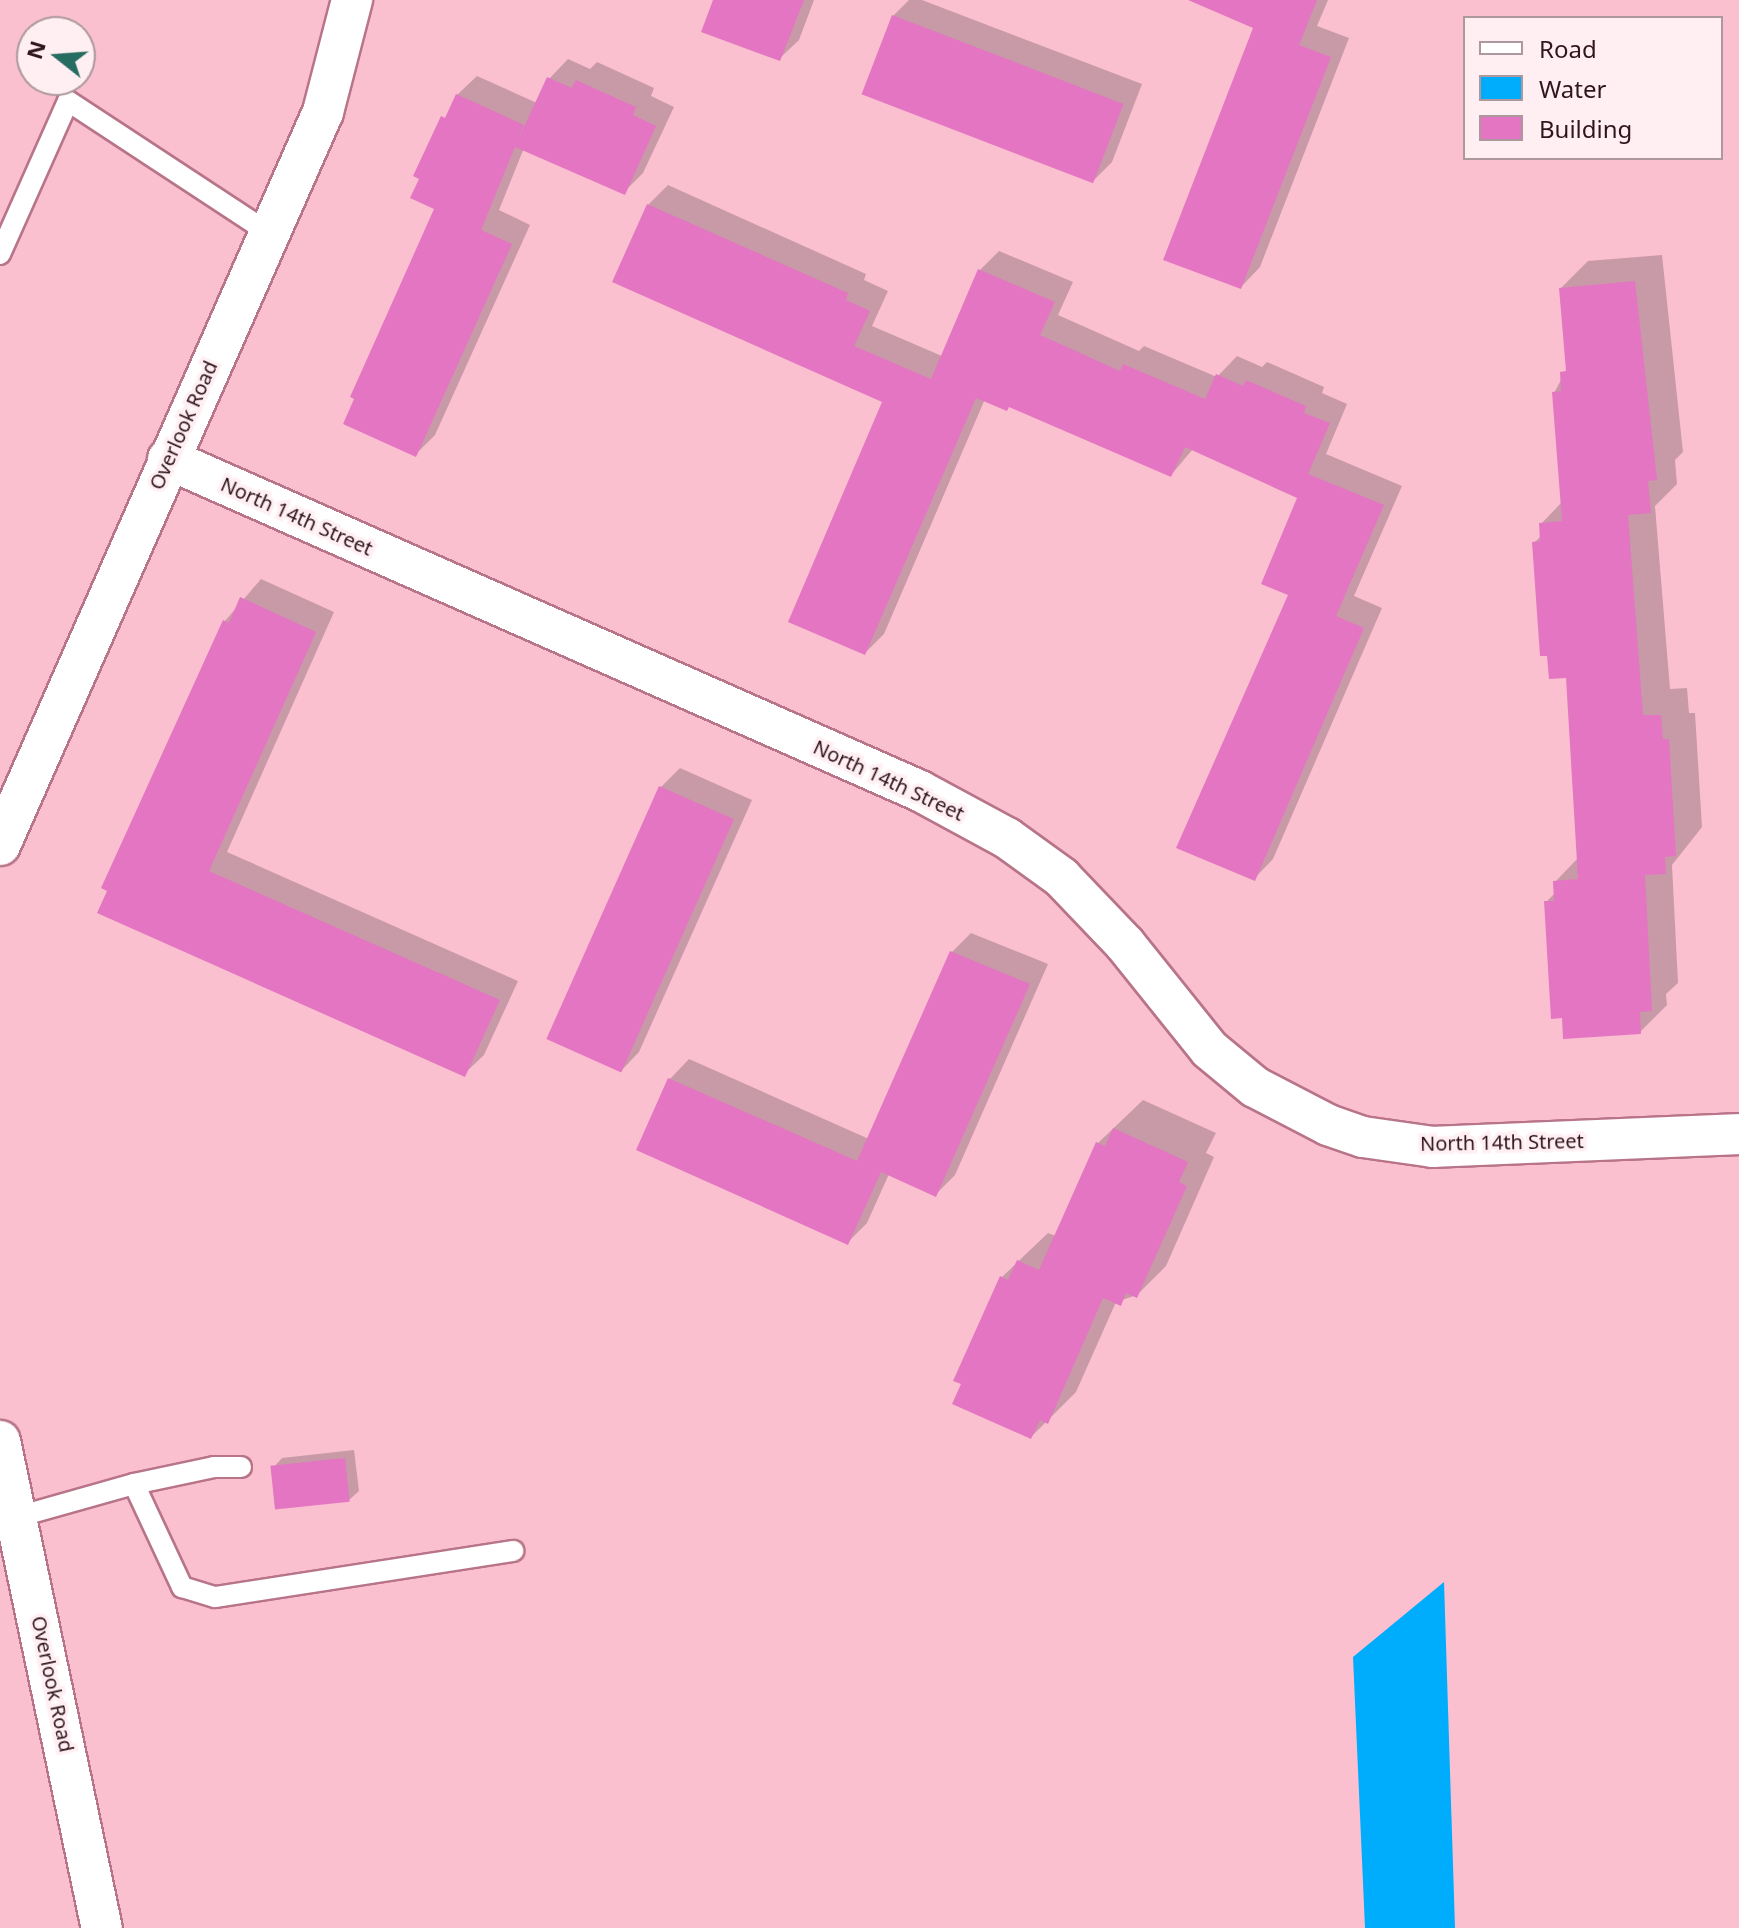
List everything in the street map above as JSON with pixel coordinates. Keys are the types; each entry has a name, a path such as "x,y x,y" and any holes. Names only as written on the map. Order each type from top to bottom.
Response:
{"street":[{"name":"Overlook Road","path":"0,845 323,112 352,0"},
{"name":"North 14th Street","path":"168,459 920,791 1007,838 1061,877 1125,944 1209,1049 1255,1087 1328,1125 1363,1137 1433,1147 1739,1134"},
{"name":"Overlook Road","path":"0,1441 102,1928"}],"lane":[{"path":"0,254 68,101 269,233"},
{"path":"17,1517 134,1484 214,1467 241,1467"},
{"path":"134,1484 182,1587 215,1597 513,1551"}],"water":[{"path":"1444,1582 1455,1928 1365,1928 1353,1657"}],"building":[{"path":"713,0 804,0 780,61 701,32"},
{"path":"1188,0 1317,0 1299,45 1331,57 1241,289 1163,260 1253,28"},
{"path":"892,15 1124,104 1093,183 862,94"},
{"path":"547,77 572,88 576,80 636,107 633,115 656,126 625,195 515,147 481,230 512,244 416,457 343,424 354,399 350,397 434,209 410,198 419,179 413,176 441,116 445,118 456,94 524,125 518,140"},
{"path":"647,204 848,293 846,300 870,311 854,346 931,379 978,269 1055,302 1040,335 1120,371 1123,364 1205,399 1216,374 1243,386 1246,380 1306,406 1304,413 1330,423 1308,474 1384,505 1336,616 1364,628 1255,881 1176,848 1288,595 1261,584 1297,498 1185,447 1171,477 1009,407 1007,411 976,398 865,655 788,622 882,402 612,282"},
{"path":"1635,281 1657,480 1648,481 1651,513 1628,515 1643,715 1661,715 1663,739 1669,739 1676,856 1665,857 1666,874 1645,875 1652,1011 1640,1012 1641,1034 1563,1039 1562,1018 1551,1019 1544,901 1554,901 1553,881 1578,879 1566,678 1549,679 1547,656 1540,656 1532,542 1540,541 1539,523 1562,521 1552,392 1561,391 1560,372 1566,371 1559,288"},
{"path":"240,597 316,632 209,871 500,1000 465,1077 97,913 107,891 101,888 223,620 229,623"},
{"path":"659,786 734,819 621,1072 546,1039"},
{"path":"950,951 1030,984 936,1197 881,1172 848,1245 636,1150 668,1078 857,1161"},
{"path":"1113,1128 1188,1162 1179,1182 1187,1186 1137,1298 1126,1293 1121,1306 1103,1298 1048,1424 1040,1420 1031,1439 952,1404 961,1384 953,1381 1000,1276 1008,1280 1017,1260 1039,1270 1096,1142 1105,1146"},
{"path":"345,1458 350,1502 275,1510 270,1466"}]}
